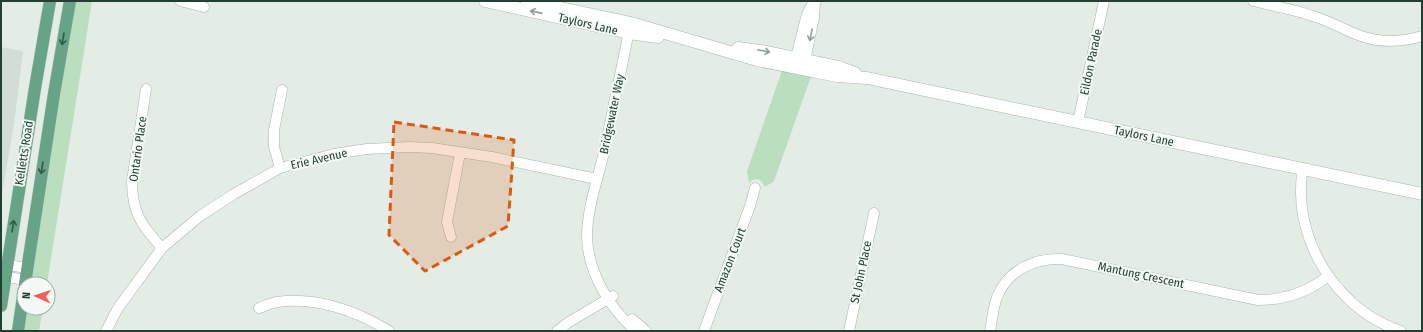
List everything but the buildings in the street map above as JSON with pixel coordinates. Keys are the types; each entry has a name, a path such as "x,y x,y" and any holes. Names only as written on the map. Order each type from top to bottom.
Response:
{"main road":[{"name":"Kelletts Road","path":"1,306 4,264 50,1"},
{"name":"Kelletts Road","path":"26,276 70,1"},
{"name":"Taylors Lane","path":"486,1 630,28"},
{"name":"Taylors Lane","path":"527,1 630,28 692,42 711,46 758,50 800,64 839,67 867,78 1422,194"},
{"name":"Kelletts Road","path":"18,331 20,316"}],"street":[{"path":"180,1 204,6"},
{"path":"800,64 807,14 814,1"},
{"name":"Eildon Parade","path":"1078,122 1104,1"},
{"path":"1253,1 1316,16 1361,36 1373,39 1400,40 1413,39 1422,36"},
{"name":"Bridgewater Way","path":"630,28 588,221 587,237 597,279 611,298 646,331"},
{"name":"Ontario Place","path":"146,89 132,181 132,193 138,217 144,228 162,248"},
{"path":"280,168 274,146 274,130 282,90"},
{"name":"Erie Avenue","path":"106,331 118,308 162,248 200,216 234,194 280,168 334,154 367,149 410,147 432,148 492,157 597,179"},
{"path":"451,237 447,222 460,153"},
{"path":"1302,169 1301,201 1306,230 1319,262 1338,288 1361,310 1401,331"},
{"name":"Amazon Court","path":"704,331 750,206 755,188"},
{"name":"St John Place","path":"849,331 874,213"},
{"name":"Mantung Crescent","path":"990,331 997,298 1004,285 1024,266 1036,261 1062,259 1258,300 1289,297 1301,293 1316,286 1328,276"},
{"path":"4,264 27,268"},
{"path":"3,277 16,282"},
{"path":"557,331 569,322 611,298"},
{"name":"Bridgewater Way","path":"611,298 619,315 636,331"},
{"path":"259,308 276,302 297,300 317,303 351,312 378,324 389,331"}],"highlighted area":[{"path":"394,122 514,140 508,226 425,271 389,235"}],"shaded area":[{"path":"1,47 23,51 15,117 1,201"}],"green space":[{"path":"70,1 92,1 48,276 26,276"},
{"path":"784,65 813,71 774,181 765,187 759,179 752,180 749,183 747,171"},
{"path":"22,316 42,316 39,331 18,331"}]}
